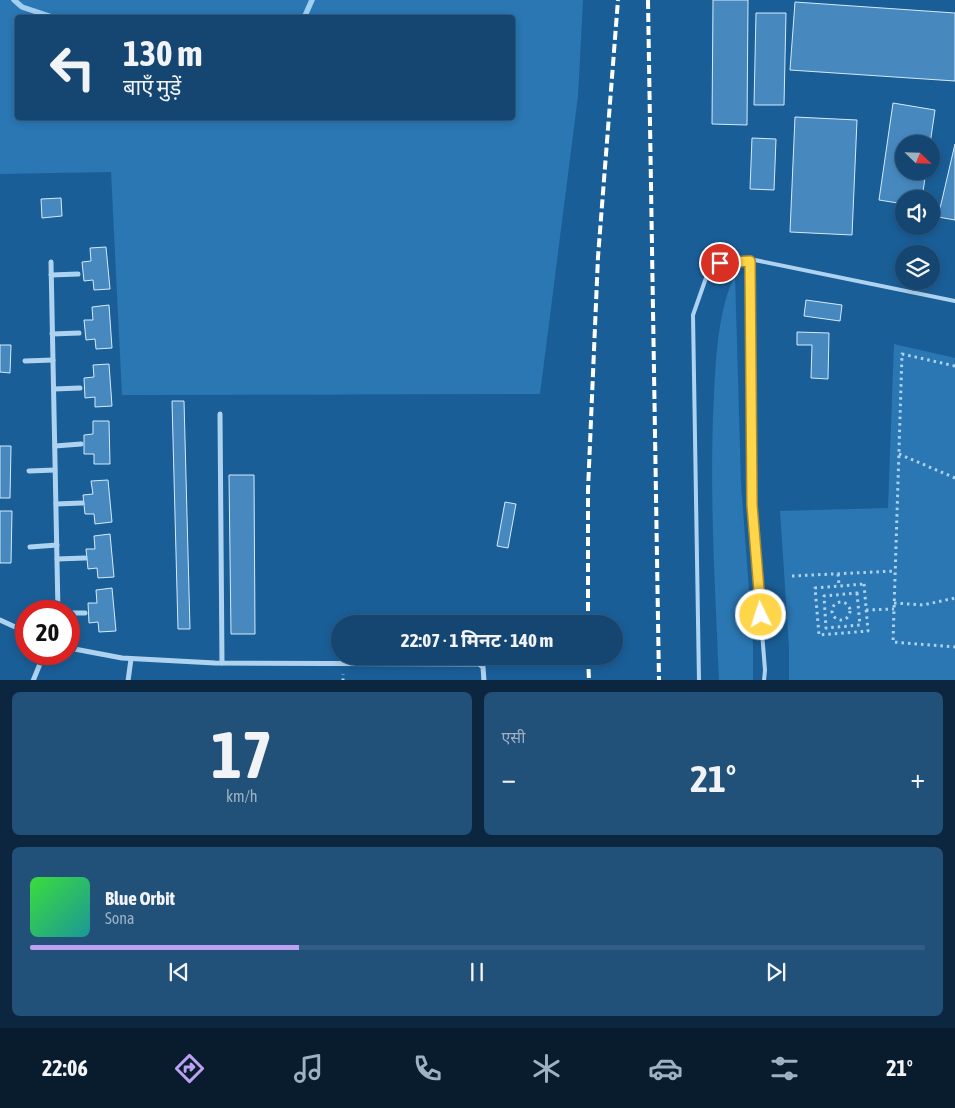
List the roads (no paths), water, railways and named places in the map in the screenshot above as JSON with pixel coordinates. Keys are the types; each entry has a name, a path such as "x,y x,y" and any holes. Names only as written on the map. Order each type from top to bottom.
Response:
{"street":[{"path":"51,262 58,600"},
{"path":"51,275 78,274"},
{"path":"52,334 79,333"},
{"path":"26,361 53,360"},
{"path":"54,389 80,388"},
{"path":"220,414 222,663"},
{"path":"55,446 81,444"},
{"path":"29,471 56,470"},
{"path":"56,504 82,503"},
{"path":"30,547 57,546"},
{"path":"57,559 84,558"},
{"path":"80,613 85,613"},
{"path":"0,620 15,627"},
{"path":"80,650 131,659 222,663 479,664 483,667 484,680"},
{"path":"128,680 131,659"},
{"path":"32,680 39,665"}],"lane":[{"path":"700,680 693,314 707,275 720,263 754,260 955,301"},
{"path":"750,261 752,505 764,680"}],"waterway":[{"path":"14,0 22,7 46,15"},
{"path":"305,15 312,0"}],"railway":[{"path":"588,615 588,490 598,257 618,0"},
{"path":"648,0 659,680"},
{"path":"588,665 589,680"}]}
